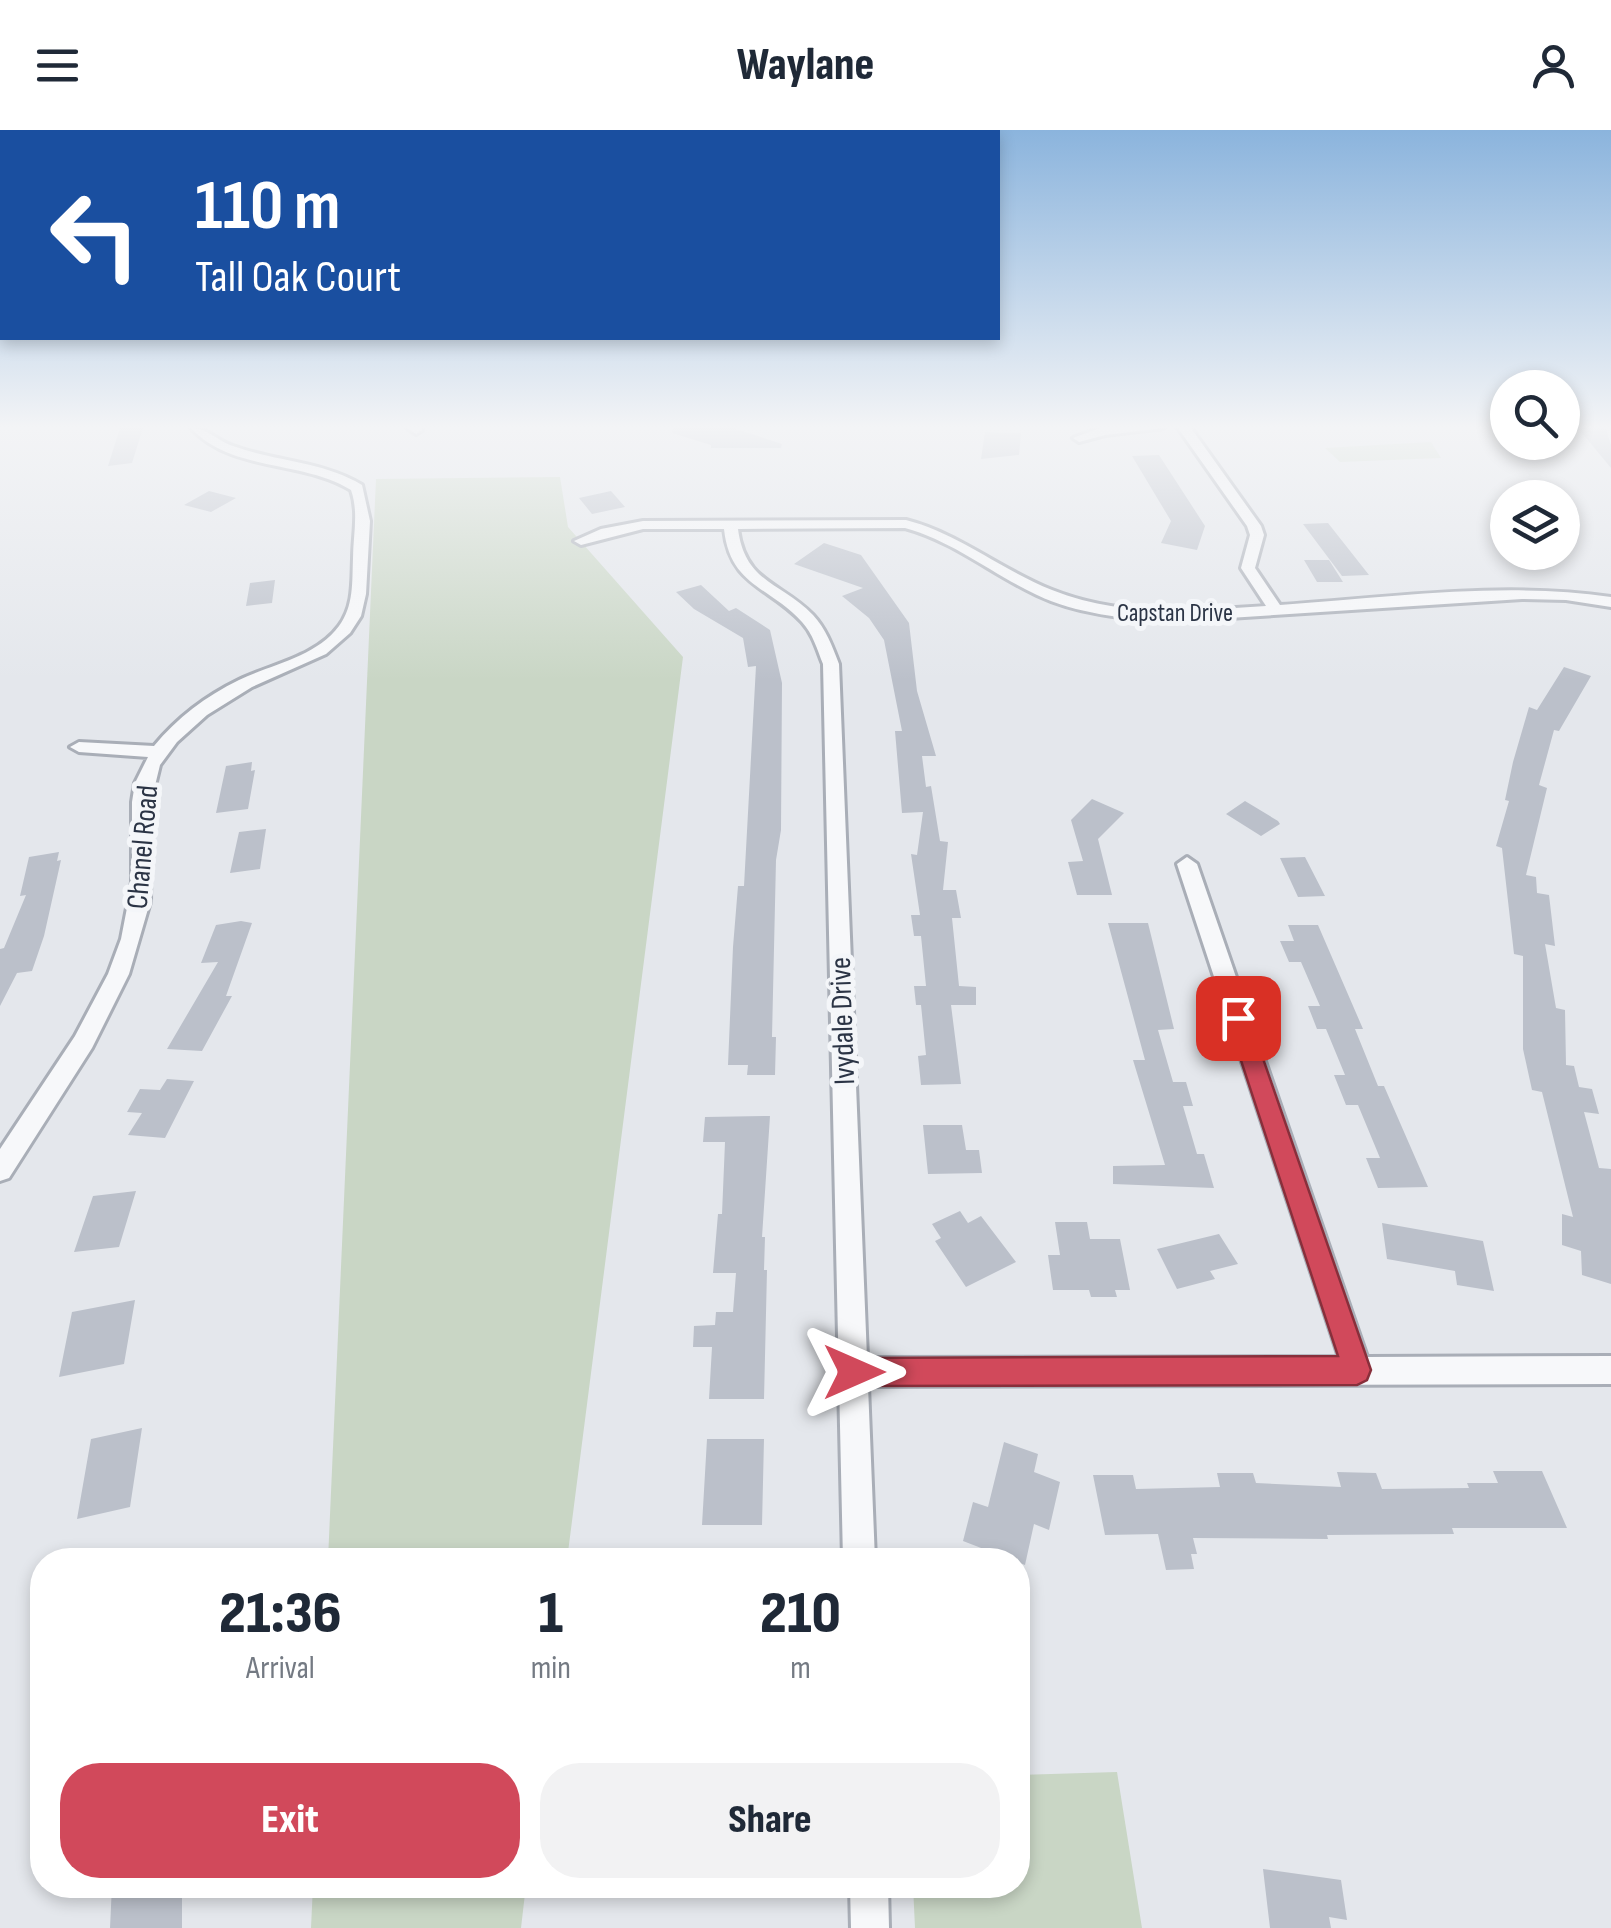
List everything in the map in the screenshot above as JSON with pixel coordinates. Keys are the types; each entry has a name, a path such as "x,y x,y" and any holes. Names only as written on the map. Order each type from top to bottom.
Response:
{"street":[{"name":"Chanel Road","path":"0,1170 86,1037 132,938 144,867 142,792 146,774 159,752 198,712 247,683 314,654 350,621 359,586 362,512"},
{"path":"1244,512 1257,535 1248,568 1276,610"},
{"name":"Capstan Drive","path":"581,541 624,528 890,522 921,527 1045,593 1112,613 1166,617 1532,594 1611,602"},
{"name":"Ivydale Drive","path":"731,524 732,553 739,566 806,615 826,645 831,664 859,1548"},
{"path":"79,746 159,752"},
{"path":"1188,864 1357,1370"},
{"path":"854,1372 1611,1370"},
{"path":"869,1898 870,1928"}],"green space":[{"path":"375,512 566,512 568,527 683,657 569,1548 329,1548"},
{"path":"1117,1772 1142,1928 915,1928 914,1898 1030,1898 1030,1775"},
{"path":"312,1898 524,1898 521,1928 311,1928"}],"building":[{"path":"1166,512 1196,512 1205,526 1197,550 1161,543 1171,521"},
{"path":"1328,523 1369,575 1342,576 1303,524"},
{"path":"824,543 861,555 909,623 917,691 936,756 922,756 926,787 931,786 940,841 948,842 943,890 956,890 961,918 952,918 959,986 976,987 976,1005 951,1005 961,1084 921,1085 918,1056 926,1055 921,1005 916,1005 914,986 926,986 921,936 914,936 911,915 920,915 911,854 917,855 923,812 902,813 895,731 902,731 884,640 869,618 842,596 863,588 794,564"},
{"path":"1304,560 1329,560 1343,582 1317,582"},
{"path":"275,580 272,603 246,606 250,583"},
{"path":"701,585 729,611 736,608 770,630 782,683 781,830 776,860 772,1037 776,1037 775,1075 747,1075 748,1065 728,1065 738,886 744,886 756,666 748,667 743,638 694,609 676,592"},
{"path":"1564,667 1591,676 1559,731 1554,730 1539,785 1547,788 1526,875 1536,877 1537,893 1549,895 1555,946 1545,944 1556,1008 1565,1010 1566,1065 1574,1066 1579,1087 1592,1089 1599,1114 1584,1112 1599,1168 1611,1169 1611,1284 1582,1275 1581,1251 1562,1245 1562,1214 1573,1217 1542,1092 1532,1090 1523,1049 1523,956 1514,954 1502,848 1496,846 1529,707 1537,710"},
{"path":"252,762 251,771 255,770 248,809 216,813 226,766"},
{"path":"1092,799 1124,813 1098,839 1112,895 1077,895 1068,862 1083,861 1071,820"},
{"path":"1245,801 1280,824 1261,836 1226,814"},
{"path":"266,829 260,869 230,873 239,832"},
{"path":"59,852 57,861 61,860 44,936 32,971 17,973 0,1006 0,949 4,948 26,895 20,896 29,857"},
{"path":"1305,857 1325,896 1298,897 1280,858"},
{"path":"252,923 226,996 232,996 202,1051 167,1049 218,962 201,963 216,925"},
{"path":"1108,923 1148,923 1174,1029 1158,1030 1173,1082 1186,1082 1193,1106 1183,1106 1197,1154 1204,1154 1214,1188 1113,1184 1113,1166 1165,1165 1133,1060 1145,1060"},
{"path":"1288,925 1318,925 1363,1029 1355,1029 1378,1086 1384,1086 1428,1187 1378,1188 1366,1158 1380,1158 1358,1105 1346,1105 1334,1075 1345,1075 1326,1029 1317,1029 1308,1006 1320,1006 1301,962 1289,962 1280,941 1294,941"},
{"path":"167,1079 194,1081 165,1138 128,1135 142,1113 127,1112 140,1089 160,1090"},
{"path":"770,1116 762,1237 767,1270 764,1399 709,1399 712,1347 693,1347 694,1326 715,1325 716,1312 733,1312 736,1273 713,1273 718,1214 722,1214 725,1142 703,1142 705,1117"},
{"path":"923,1125 962,1125 966,1150 979,1150 982,1173 928,1174"},
{"path":"136,1191 119,1247 74,1252 93,1196"},
{"path":"960,1211 968,1223 981,1216 1016,1262 966,1287 935,1241 941,1238 932,1224"},
{"path":"1055,1222 1087,1222 1090,1239 1120,1239 1130,1290 1115,1290 1117,1297 1091,1297 1089,1290 1053,1290 1048,1255 1060,1255"},
{"path":"1382,1223 1483,1241 1494,1291 1457,1285 1455,1271 1387,1259"},
{"path":"1219,1234 1238,1264 1210,1271 1215,1279 1177,1289 1157,1249"},
{"path":"135,1300 124,1364 59,1377 72,1312"},
{"path":"142,1428 130,1507 77,1519 91,1439"},
{"path":"707,1439 764,1439 762,1525 702,1525"},
{"path":"1004,1442 1038,1454 1034,1472 1060,1482 1049,1530 1034,1524 1029,1548 981,1548 963,1541 973,1502 988,1507"},
{"path":"1493,1471 1542,1471 1567,1528 1452,1528 1454,1534 1327,1535 1328,1539 1193,1538 1197,1554 1191,1554 1194,1569 1166,1570 1158,1534 1105,1535 1093,1475 1133,1475 1136,1489 1220,1487 1217,1473 1253,1473 1256,1483 1341,1487 1337,1472 1376,1473 1382,1489 1469,1488 1467,1483 1498,1483"},
{"path":"1263,1869 1341,1880 1347,1920 1329,1917 1331,1928 1270,1928"},
{"path":"111,1898 182,1898 182,1928 110,1928"}],"route":[{"path":"854,1372 1357,1370 1238,1018"}]}
